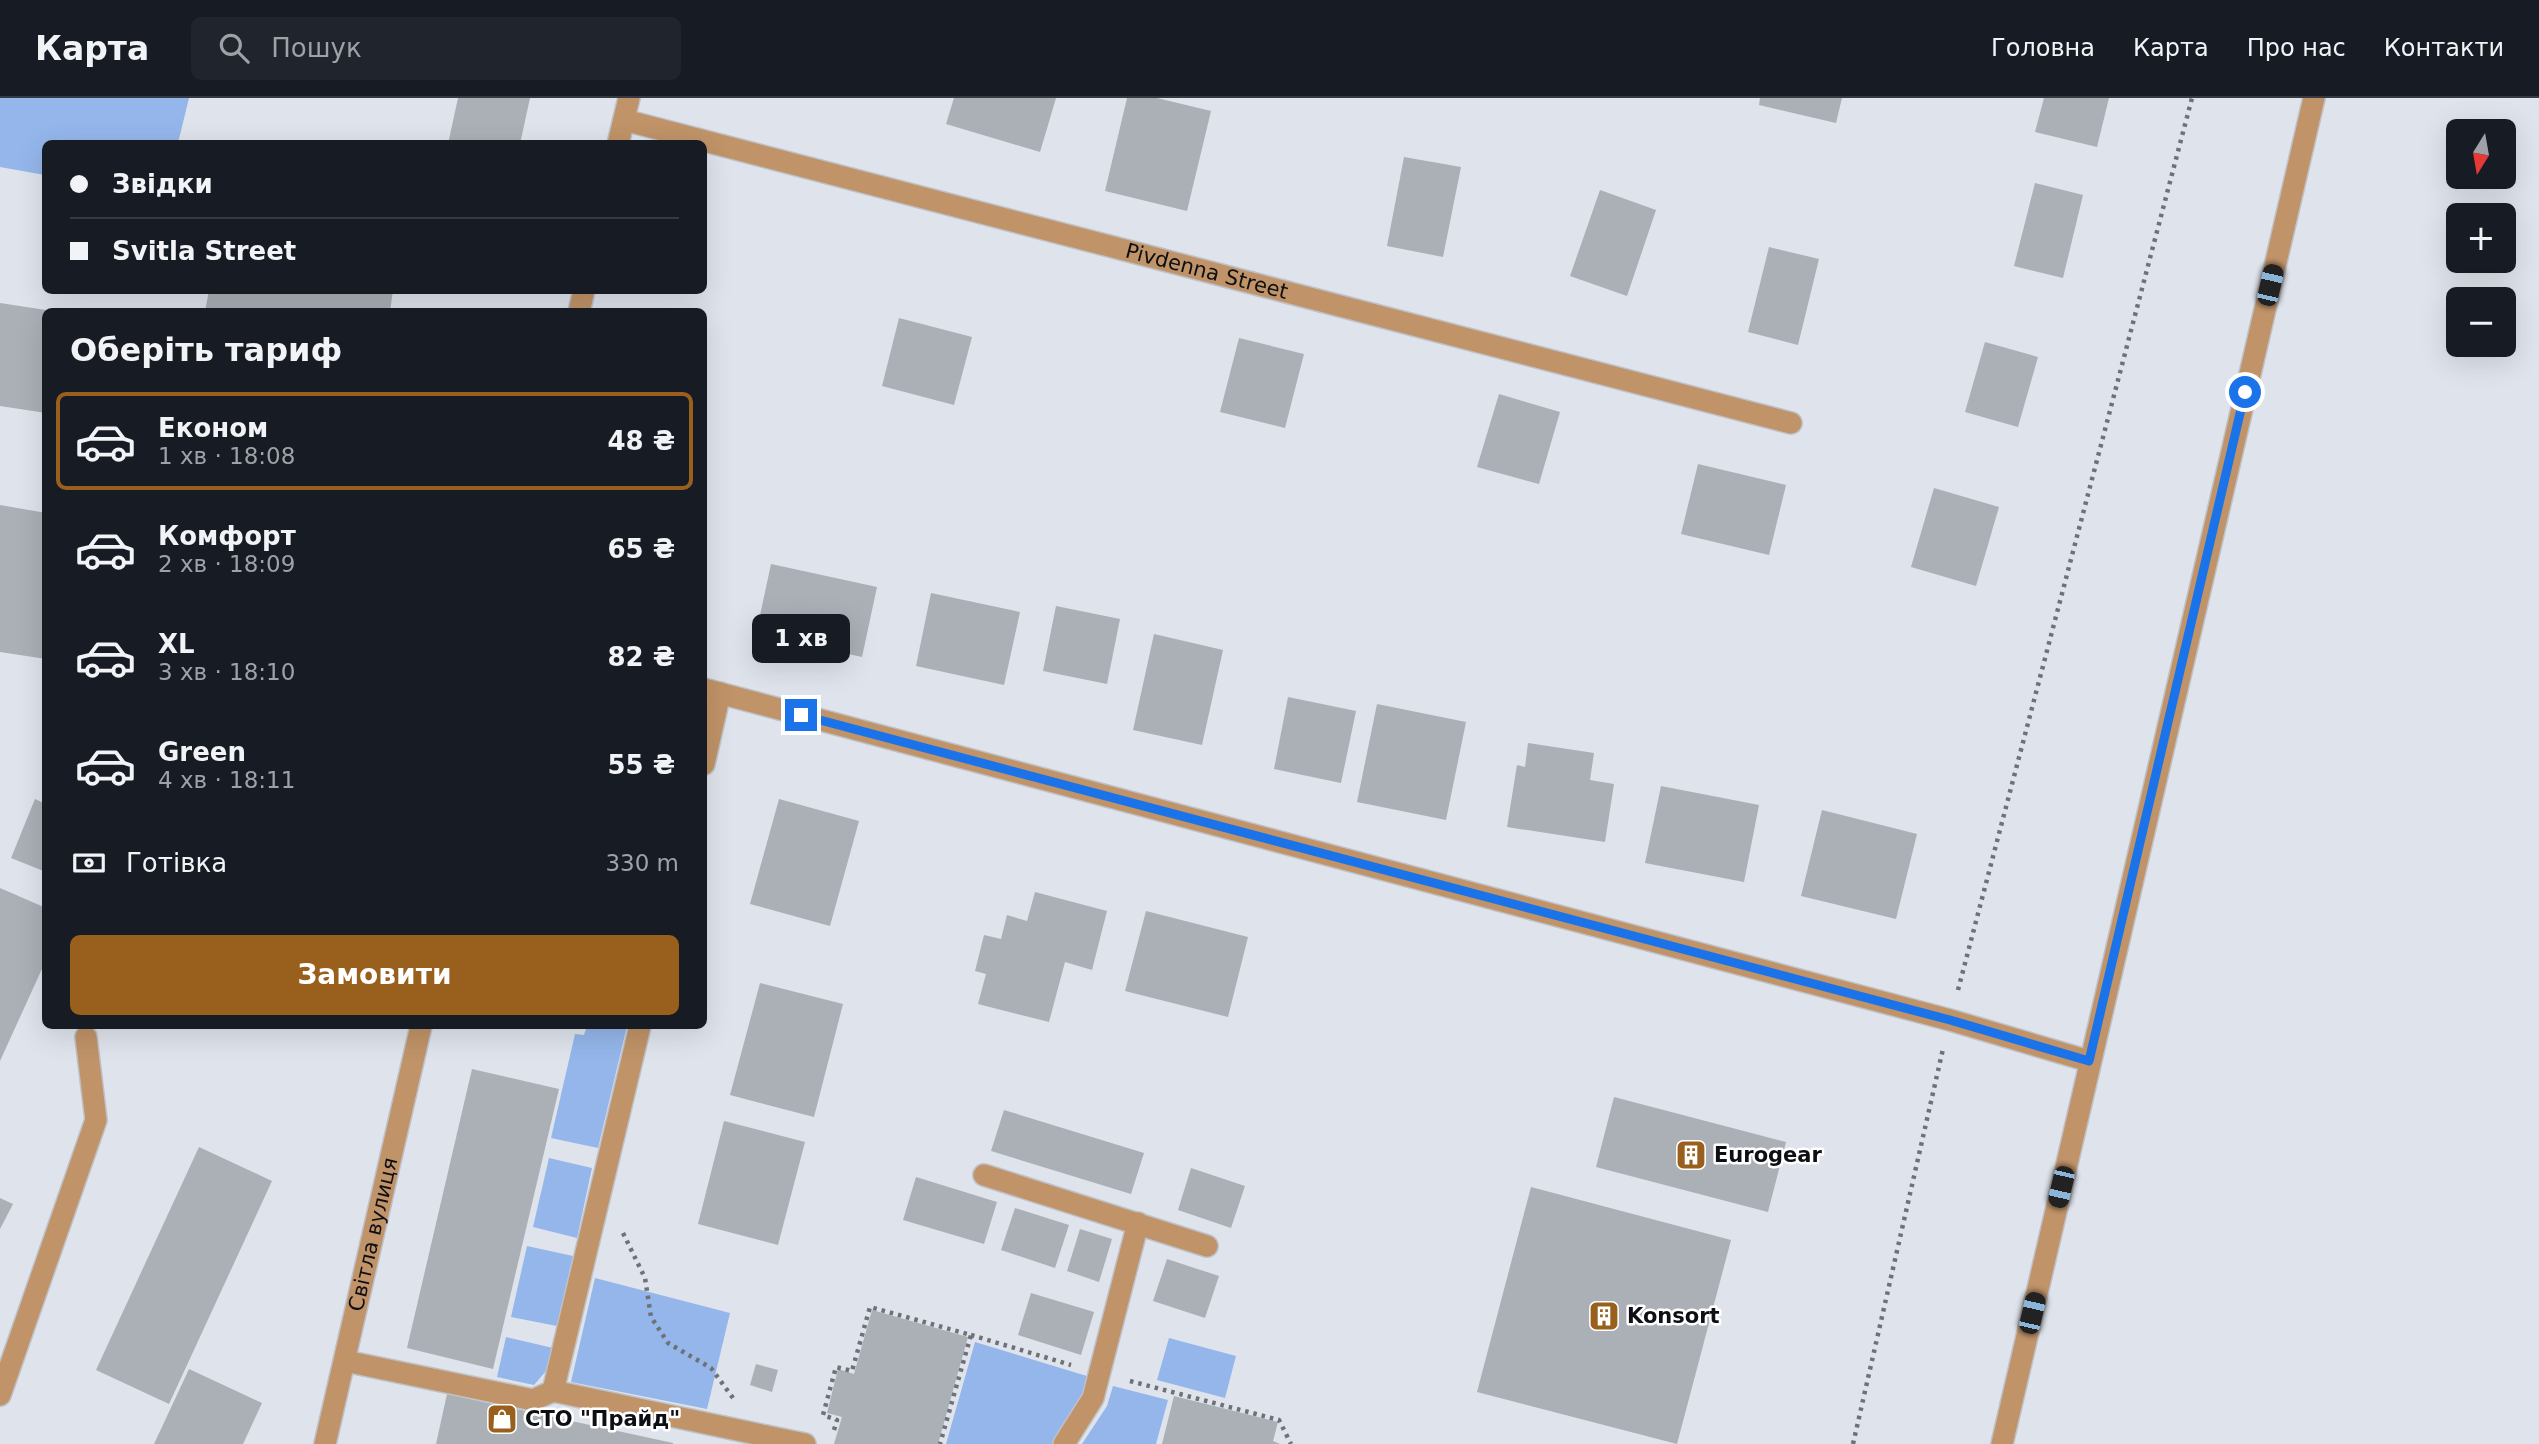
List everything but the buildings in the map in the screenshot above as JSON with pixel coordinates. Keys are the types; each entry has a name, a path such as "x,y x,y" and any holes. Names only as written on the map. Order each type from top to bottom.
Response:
{"street":[{"path":"619,140 629,98"},
{"path":"2002,1444 2314,98"},
{"name":"Pivdenna Street","path":"624,120 701,140"},
{"name":"Pivdenna Street","path":"707,142 1791,423"},
{"path":"707,737 712,691 1950,1020 2089,1061"},
{"name":"Світла вулиця","path":"325,1444 420,1029"},
{"path":"553,1391 639,1029"},
{"path":"0,1395 96,1120 86,1037"},
{"path":"984,1175 1207,1246"},
{"path":"1064,1444 1093,1398 1138,1223"},
{"path":"345,1361 533,1400 553,1391 761,1438 805,1444"}],"path":[{"path":"1853,1444 1950,1020 2192,98"},
{"path":"602,1189 645,1278 651,1317 668,1343 711,1368 761,1438"},
{"path":"834,1432 837,1420 822,1415 836,1367 852,1371 870,1307 1098,1373 1279,1420 1291,1444"},
{"path":"940,1444 971,1335"}],"shaded area":[{"path":"0,98 189,98 179,140 42,140 42,174 0,167"},
{"path":"586,1029 626,1029 598,1148 551,1138 575,1034 584,1035"},
{"path":"549,1158 592,1168 577,1238 533,1227"},
{"path":"527,1246 573,1256 557,1326 511,1317"},
{"path":"595,1278 730,1313 707,1409 571,1382"},
{"path":"506,1337 553,1348 546,1371 534,1385 497,1377"},
{"path":"1169,1338 1236,1356 1225,1398 1157,1380"},
{"path":"975,1342 1090,1377 1076,1410 1053,1444 946,1444"},
{"path":"1113,1386 1168,1400 1156,1444 1082,1444 1107,1406"}],"place":[{"name":"Eurogear","path":"1691,1155"},
{"name":"Konsort","path":"1604,1316"},
{"name":"СТО \"Прайд\"","path":"502,1419"}],"route":[{"path":"801,715 1950,1020 2089,1061 2245,392"}]}
